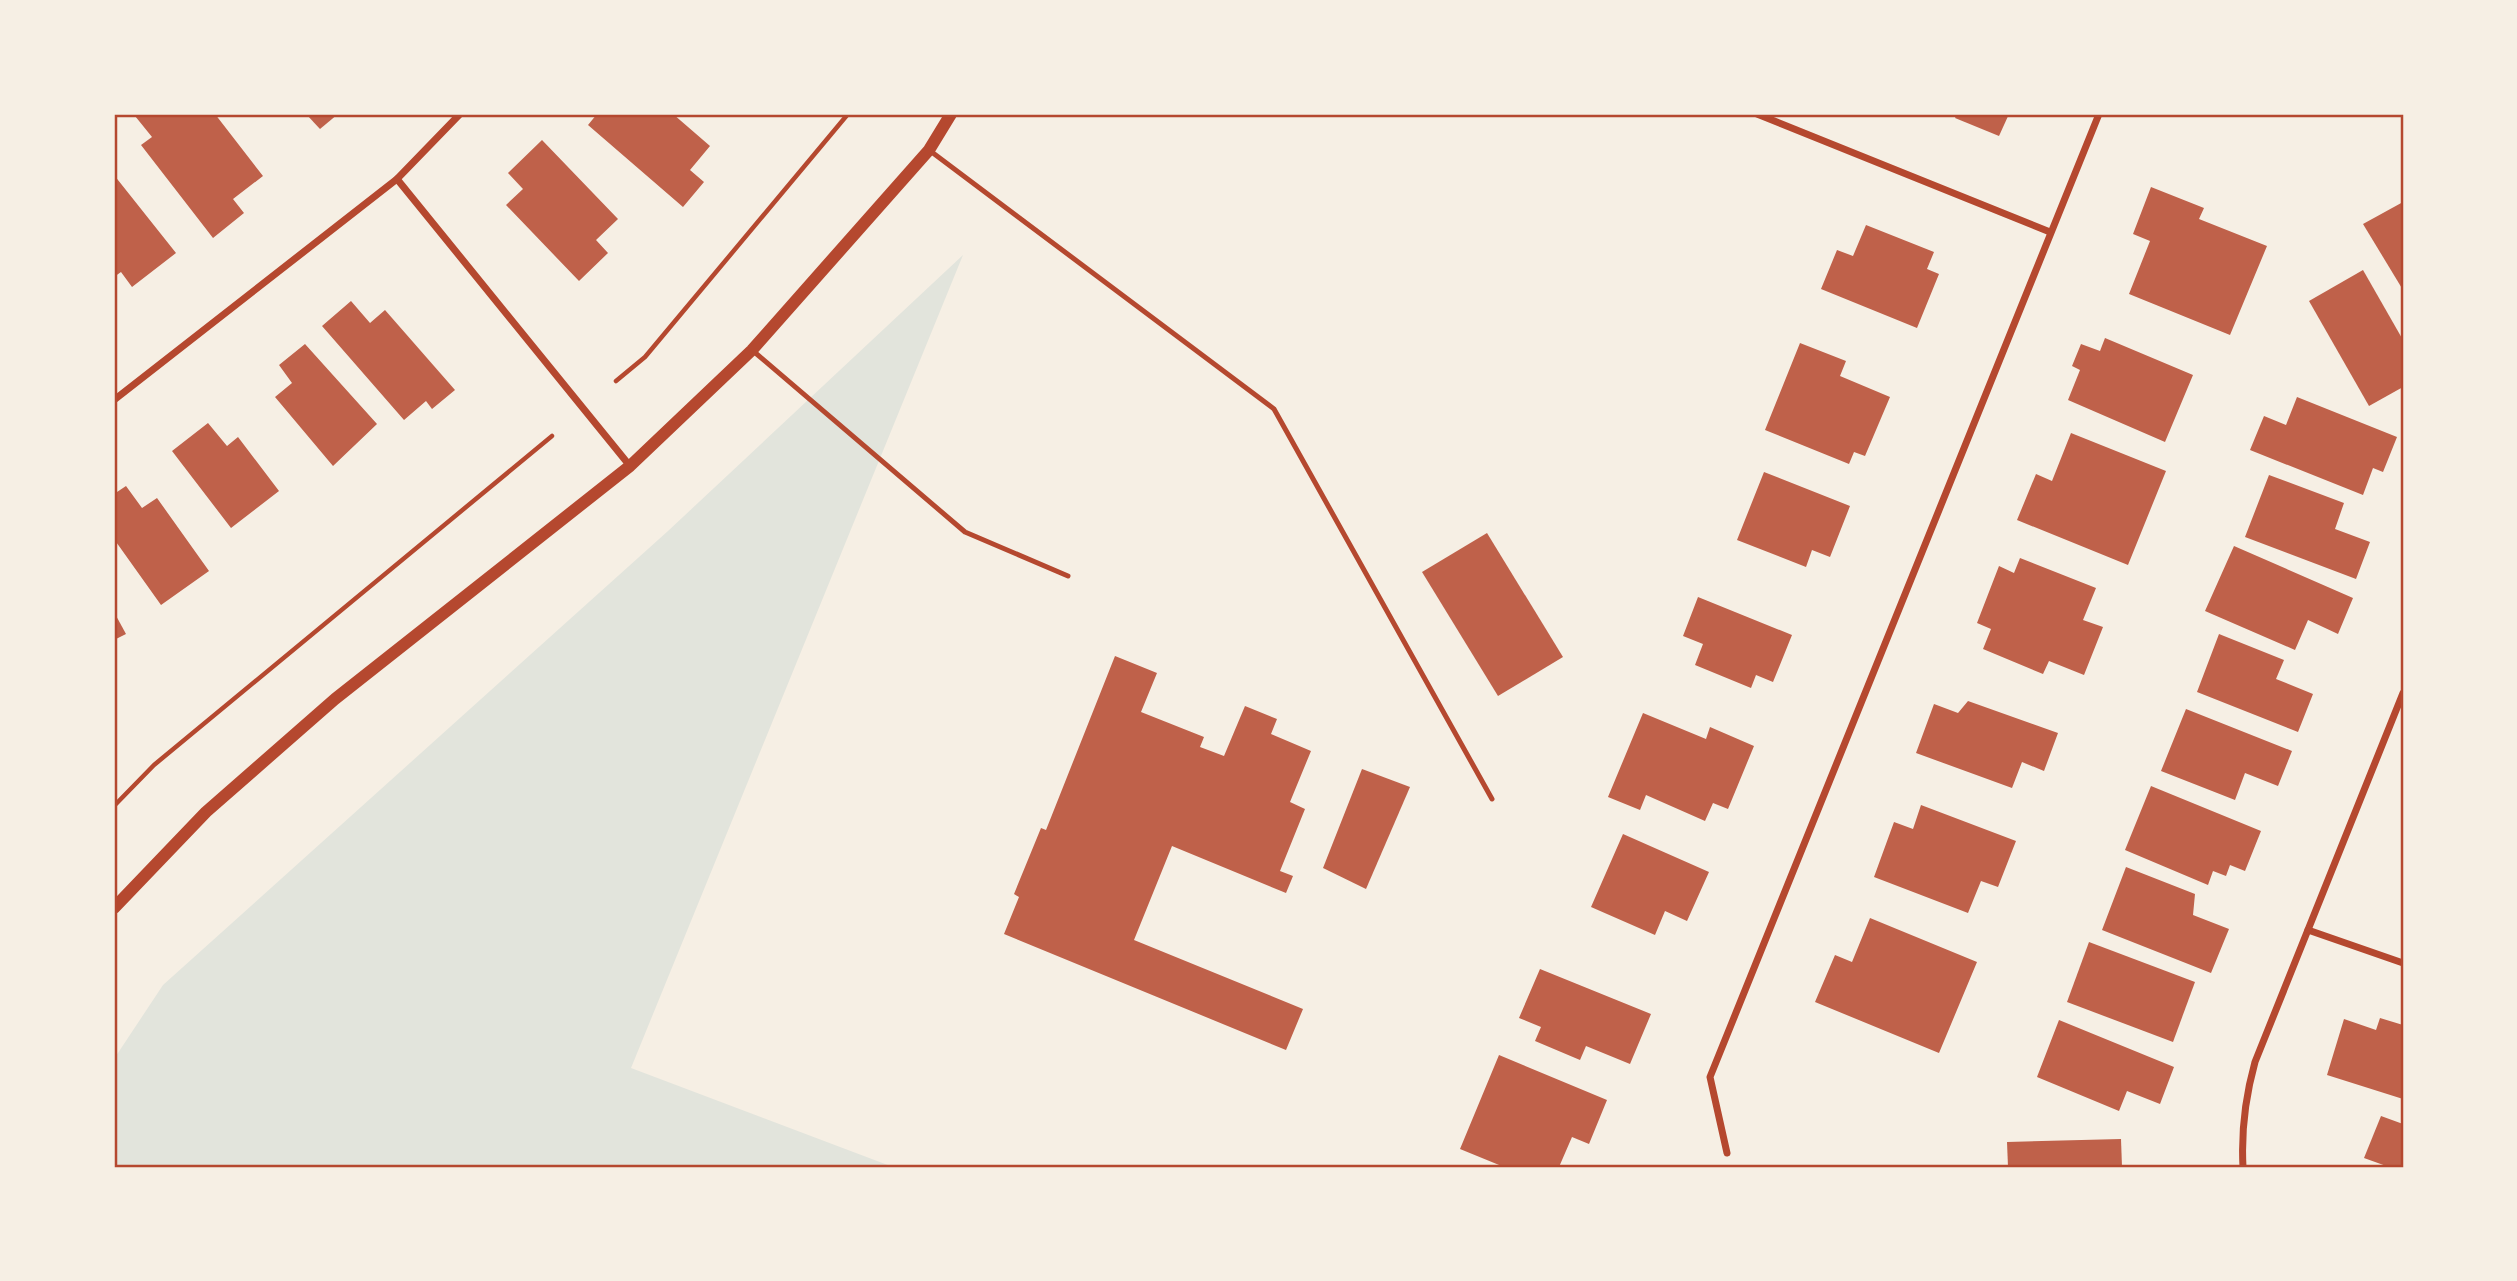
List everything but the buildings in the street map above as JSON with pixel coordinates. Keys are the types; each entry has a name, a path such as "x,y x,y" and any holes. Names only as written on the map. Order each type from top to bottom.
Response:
{"street":[{"path":"114,400 397,179 460,114"},
{"path":"114,908 206,812 335,699 630,466 752,350 929,150 951,114"},
{"path":"1757,114 2050,232"},
{"path":"1727,1153 1710,1077 2099,114"},
{"path":"397,179 630,466"},
{"path":"2244,1167 2241,1135 2251,1074 2403,693"},
{"path":"2308,930 2403,963"}],"lane":[{"path":"929,150 1274,409 1492,799"},
{"path":"752,350 965,532 1068,576"}],"path":[{"path":"617,381 645,357 848,114"},
{"path":"114,806 154,765 552,436"}],"shaded area":[{"path":"963,255 631,1068 893,1167 114,1167 114,1059 163,985 668,531"}]}
